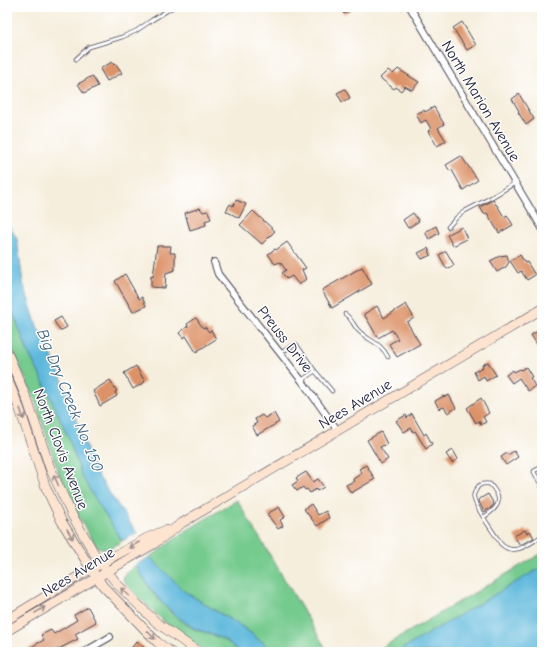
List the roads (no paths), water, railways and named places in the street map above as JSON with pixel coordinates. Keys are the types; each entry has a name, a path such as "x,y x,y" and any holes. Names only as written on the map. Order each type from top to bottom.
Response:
{"main road":[{"name":"Nees Avenue","path":"7,631 96,577 104,567 147,538 182,523 542,309"},
{"name":"North Clovis Avenue","path":"7,352 28,402 50,468 72,516 94,553 118,585 156,622 198,652"},
{"name":"North Clovis Avenue","path":"7,378 19,407 46,488 62,522 96,577 107,591 157,642 171,652"},
{"name":"Nees Avenue","path":"7,620 91,569 104,567"}],"street":[{"name":"North Marion Avenue","path":"410,7 542,228"},
{"name":"Preuss Drive","path":"214,262 218,274 302,381 338,431"},
{"path":"84,652 110,637"}],"lane":[{"path":"76,59 89,47 136,31 173,7"},
{"path":"448,227 465,211 515,183"},
{"path":"345,314 358,330 384,349 388,357"},
{"path":"280,353 296,344 315,371 332,391"},
{"path":"302,381 315,371"},
{"path":"542,467 534,471 542,488"},
{"path":"484,517 491,513 495,508 498,504 499,498 498,494 490,484 484,483 479,485 473,496 476,504 484,517 501,544 505,548 513,550 522,548 542,536"}],"water":[{"path":"7,222 17,239 23,283 37,326 46,342 62,379 87,450 98,476 137,533 122,541 81,474 69,439 46,387 28,352 14,315 7,283"},
{"path":"150,557 184,591 244,628 275,652 240,652 225,640 195,629 179,618 165,606 151,589 136,565"},
{"path":"540,569 542,570 542,652 397,652 533,572"}],"water label":[{"name":"Big Dry Creek No. 150","path":"71,400"}]}
